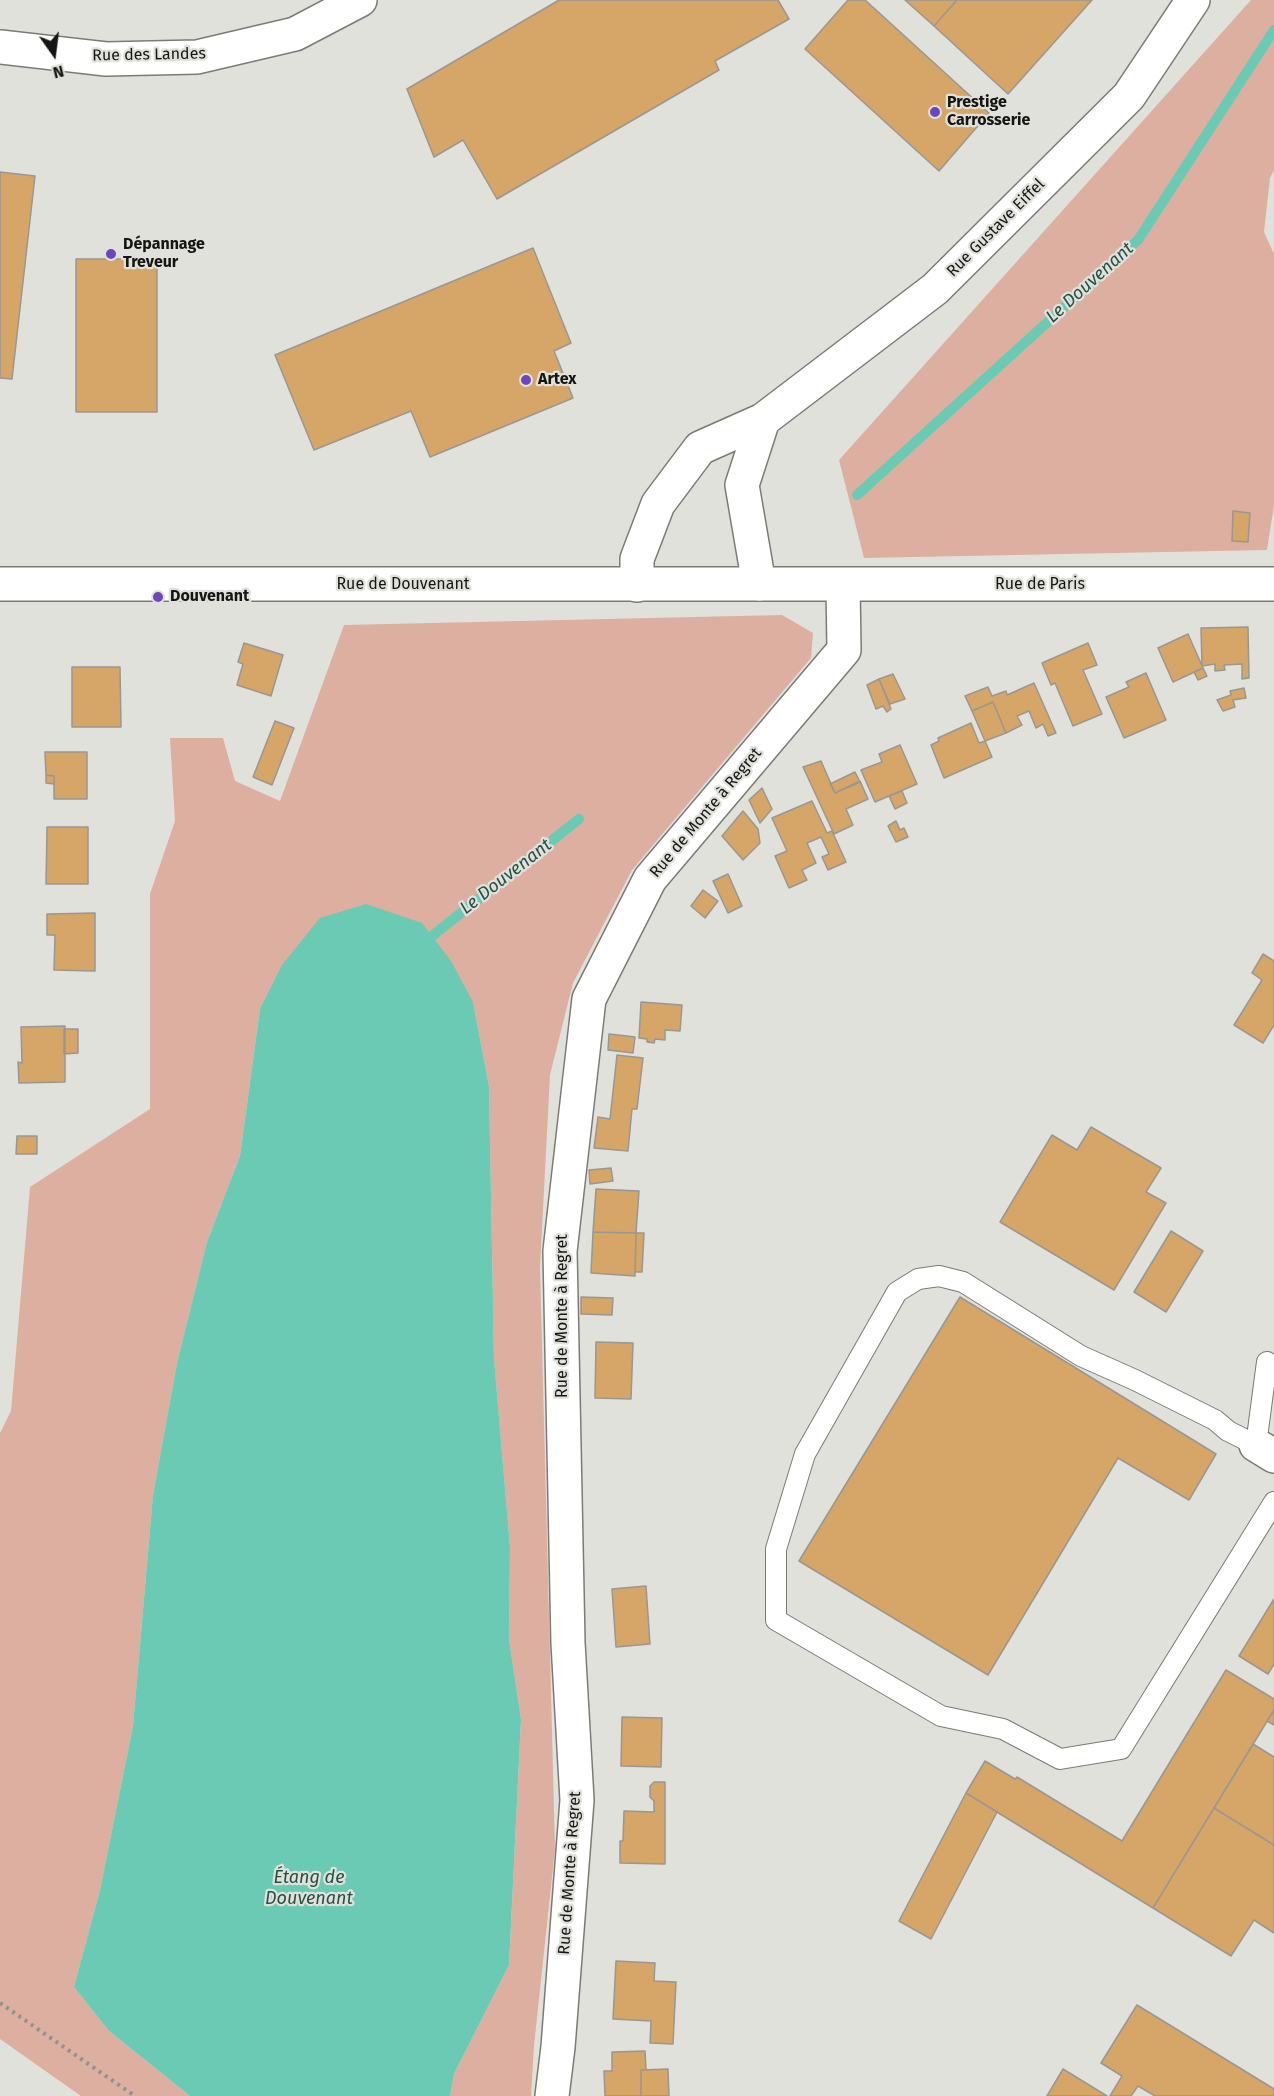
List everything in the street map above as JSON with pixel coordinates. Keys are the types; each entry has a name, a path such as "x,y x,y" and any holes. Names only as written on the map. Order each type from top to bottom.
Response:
{"street":[{"name":"Rue des Landes","path":"0,46 106,59 197,57 296,34 360,0"},
{"name":"Rue Gustave Eiffel","path":"637,585 637,559 658,504 700,448 763,420 935,289 1129,96 1193,0"},
{"path":"759,584 742,485 763,420"},
{"name":"Rue de Douvenant","path":"0,584 806,585"},
{"name":"Rue de Paris","path":"806,585 1274,584"},
{"name":"Rue de Monte à Regret","path":"552,2096 558,2047 577,1800 568,1642 560,1251 589,999 650,879 844,650 843,585"}],"lane":[{"path":"1267,1362 1265,1451 1228,1431 1215,1420 1081,1356 963,1282 939,1276 918,1279 897,1292 805,1454 776,1549 776,1620 941,1716 1003,1730 1060,1760 1121,1749 1274,1502"}],"path":[{"path":"0,2003 135,2096"}],"shaded area":[{"path":"1251,0 1274,0 1274,170 1270,178 1264,232 1274,254 1274,505 1267,550 864,558 839,460"},
{"path":"782,615 813,633 811,658 632,870 573,983 550,1075 540,1267 555,1849 534,2046 531,2096 450,2096 454,2074 509,1965 521,1719 509,1639 510,1547 494,1360 489,1086 473,1002 260,1009 240,1156 207,1242 177,1363 153,1495 133,1726 100,1890 74,1987 109,2031 190,2096 81,2096 0,2039 0,1433 11,1411 30,1187 150,1109 150,894 175,821 170,738 223,738 235,781 280,801 344,625"}],"water":[{"name":"Étang de Douvenant","path":"366,904 422,923 451,961 473,1002 489,1086 494,1359 510,1547 509,1639 521,1719 509,1965 454,2074 450,2096 190,2096 109,2031 74,1987 100,1890 133,1726 153,1495 177,1363 207,1242 240,1156 260,1009 282,965 320,918"}],"building":[{"path":"559,0 778,0 789,19 715,61 719,70 497,199 463,140 434,157 407,89"},
{"path":"848,0 865,0 989,113 939,171 805,49"},
{"path":"905,0 957,0 934,26"},
{"path":"957,0 1092,0 1008,94 934,26"},
{"path":"0,172 35,176 12,379 0,378"},
{"path":"533,248 571,343 554,351 573,398 430,457 411,411 314,450 275,355"},
{"path":"76,259 157,259 157,412 76,412"},
{"path":"1233,511 1250,513 1248,542 1232,541"},
{"path":"1248,627 1249,678 1242,679 1242,664 1224,665 1225,670 1215,671 1215,664 1202,666 1201,628"},
{"path":"1188,634 1203,668 1173,682 1158,648"},
{"path":"244,643 283,655 271,696 237,685 243,664 238,662"},
{"path":"1088,643 1097,665 1083,670 1102,714 1073,726 1055,683 1051,685 1042,663"},
{"path":"72,667 120,667 121,727 72,727"},
{"path":"1203,668 1207,676 1198,680 1194,672"},
{"path":"1146,673 1166,720 1124,738 1106,697 1129,687 1126,682"},
{"path":"893,674 905,699 890,704 879,679"},
{"path":"879,679 891,709 887,712 883,706 876,709 867,685"},
{"path":"1034,683 1056,733 1048,736 1043,724 1036,728 1029,711 1017,716 1022,725 1006,733 993,702 972,711 965,696 988,687 992,696 1006,691 1007,695"},
{"path":"1244,688 1246,698 1233,700 1235,707 1223,711 1217,700 1231,695 1230,691"},
{"path":"993,702 1006,733 985,741 972,711"},
{"path":"275,721 294,728 272,785 253,777"},
{"path":"971,723 979,743 985,741 992,757 944,778 931,745 939,741 938,738"},
{"path":"900,745 917,784 875,802 861,770 882,762 879,754"},
{"path":"45,752 87,752 87,799 54,799 54,776 46,775"},
{"path":"821,761 835,793 860,781 868,799 846,809 853,825 834,834 803,767"},
{"path":"855,772 860,782 835,793 830,784"},
{"path":"46,775 54,776 54,784 46,783"},
{"path":"762,788 772,809 760,823 749,800"},
{"path":"902,791 907,803 895,809 889,796"},
{"path":"812,801 827,833 832,831 846,862 828,870 822,857 829,854 821,837 807,843 816,863 802,870 807,880 789,888 775,856 787,851 772,818"},
{"path":"743,811 758,829 760,843 743,860 722,836"},
{"path":"896,821 900,830 904,828 908,837 896,842 888,826"},
{"path":"47,827 88,827 88,884 46,884"},
{"path":"728,874 742,906 728,913 713,881"},
{"path":"703,890 718,901 705,918 691,906"},
{"path":"95,913 95,971 54,970 55,935 47,935 47,914"},
{"path":"1263,954 1274,961 1274,1025 1263,1043 1234,1025 1262,980 1252,973"},
{"path":"641,1002 682,1005 680,1031 665,1030 665,1040 655,1039 654,1043 639,1038"},
{"path":"65,1026 65,1082 19,1083 18,1062 22,1063 21,1027"},
{"path":"64,1029 78,1029 78,1053 64,1054"},
{"path":"609,1034 635,1037 633,1053 608,1050"},
{"path":"617,1055 643,1058 637,1109 632,1109 628,1151 594,1148 598,1117 610,1119"},
{"path":"1091,1127 1161,1168 1146,1192 1166,1203 1114,1290 1000,1222 1052,1135 1077,1150"},
{"path":"17,1136 37,1136 37,1154 16,1154"},
{"path":"611,1168 613,1181 590,1184 589,1170"},
{"path":"596,1189 639,1191 636,1233 593,1232"},
{"path":"1171,1231 1203,1251 1166,1312 1134,1292"},
{"path":"593,1232 636,1233 635,1276 591,1273"},
{"path":"636,1233 644,1233 642,1272 635,1272"},
{"path":"581,1297 613,1298 612,1315 581,1314"},
{"path":"960,1297 1216,1454 1189,1500 1118,1458 988,1675 799,1561"},
{"path":"596,1342 633,1343 631,1399 595,1398"},
{"path":"646,1586 650,1644 616,1647 612,1589"},
{"path":"1274,1599 1274,1664 1268,1674 1239,1656"},
{"path":"1226,1670 1274,1699 1274,1710 1153,1908 966,1793 985,1761 1015,1779 1017,1777 1122,1841"},
{"path":"1274,1710 1274,1725 1267,1721"},
{"path":"622,1717 662,1718 661,1767 621,1766"},
{"path":"1253,1744 1274,1757 1274,1845 1214,1808"},
{"path":"654,1782 665,1782 665,1864 620,1863 624,1811 654,1812 650,1786"},
{"path":"966,1793 997,1812 931,1939 899,1921"},
{"path":"1214,1808 1274,1845 1274,1933 1254,1920 1231,1956 1153,1908"},
{"path":"616,1961 655,1963 654,1981 676,1982 673,2044 650,2043 651,2021 613,2019"},
{"path":"1137,2005 1274,2089 1274,2096 1155,2096 1138,2086 1131,2096 1110,2096 1122,2076 1101,2063"},
{"path":"645,2051 646,2070 641,2070 641,2096 605,2096 604,2071 612,2071 612,2052"},
{"path":"668,2069 669,2096 641,2096 641,2070"},
{"path":"1063,2069 1107,2096 1047,2096"}],"waterway":[{"name":"Le Douvenant","path":"857,495 1138,240 1274,30"},
{"name":"Le Douvenant","path":"432,936 579,819"}],"place":[{"name":"Prestige Carrosserie","path":"935,112"},
{"name":"Dépannage Treveur","path":"111,254"},
{"name":"Artex","path":"526,380"},
{"name":"Douvenant","path":"158,597"}]}
